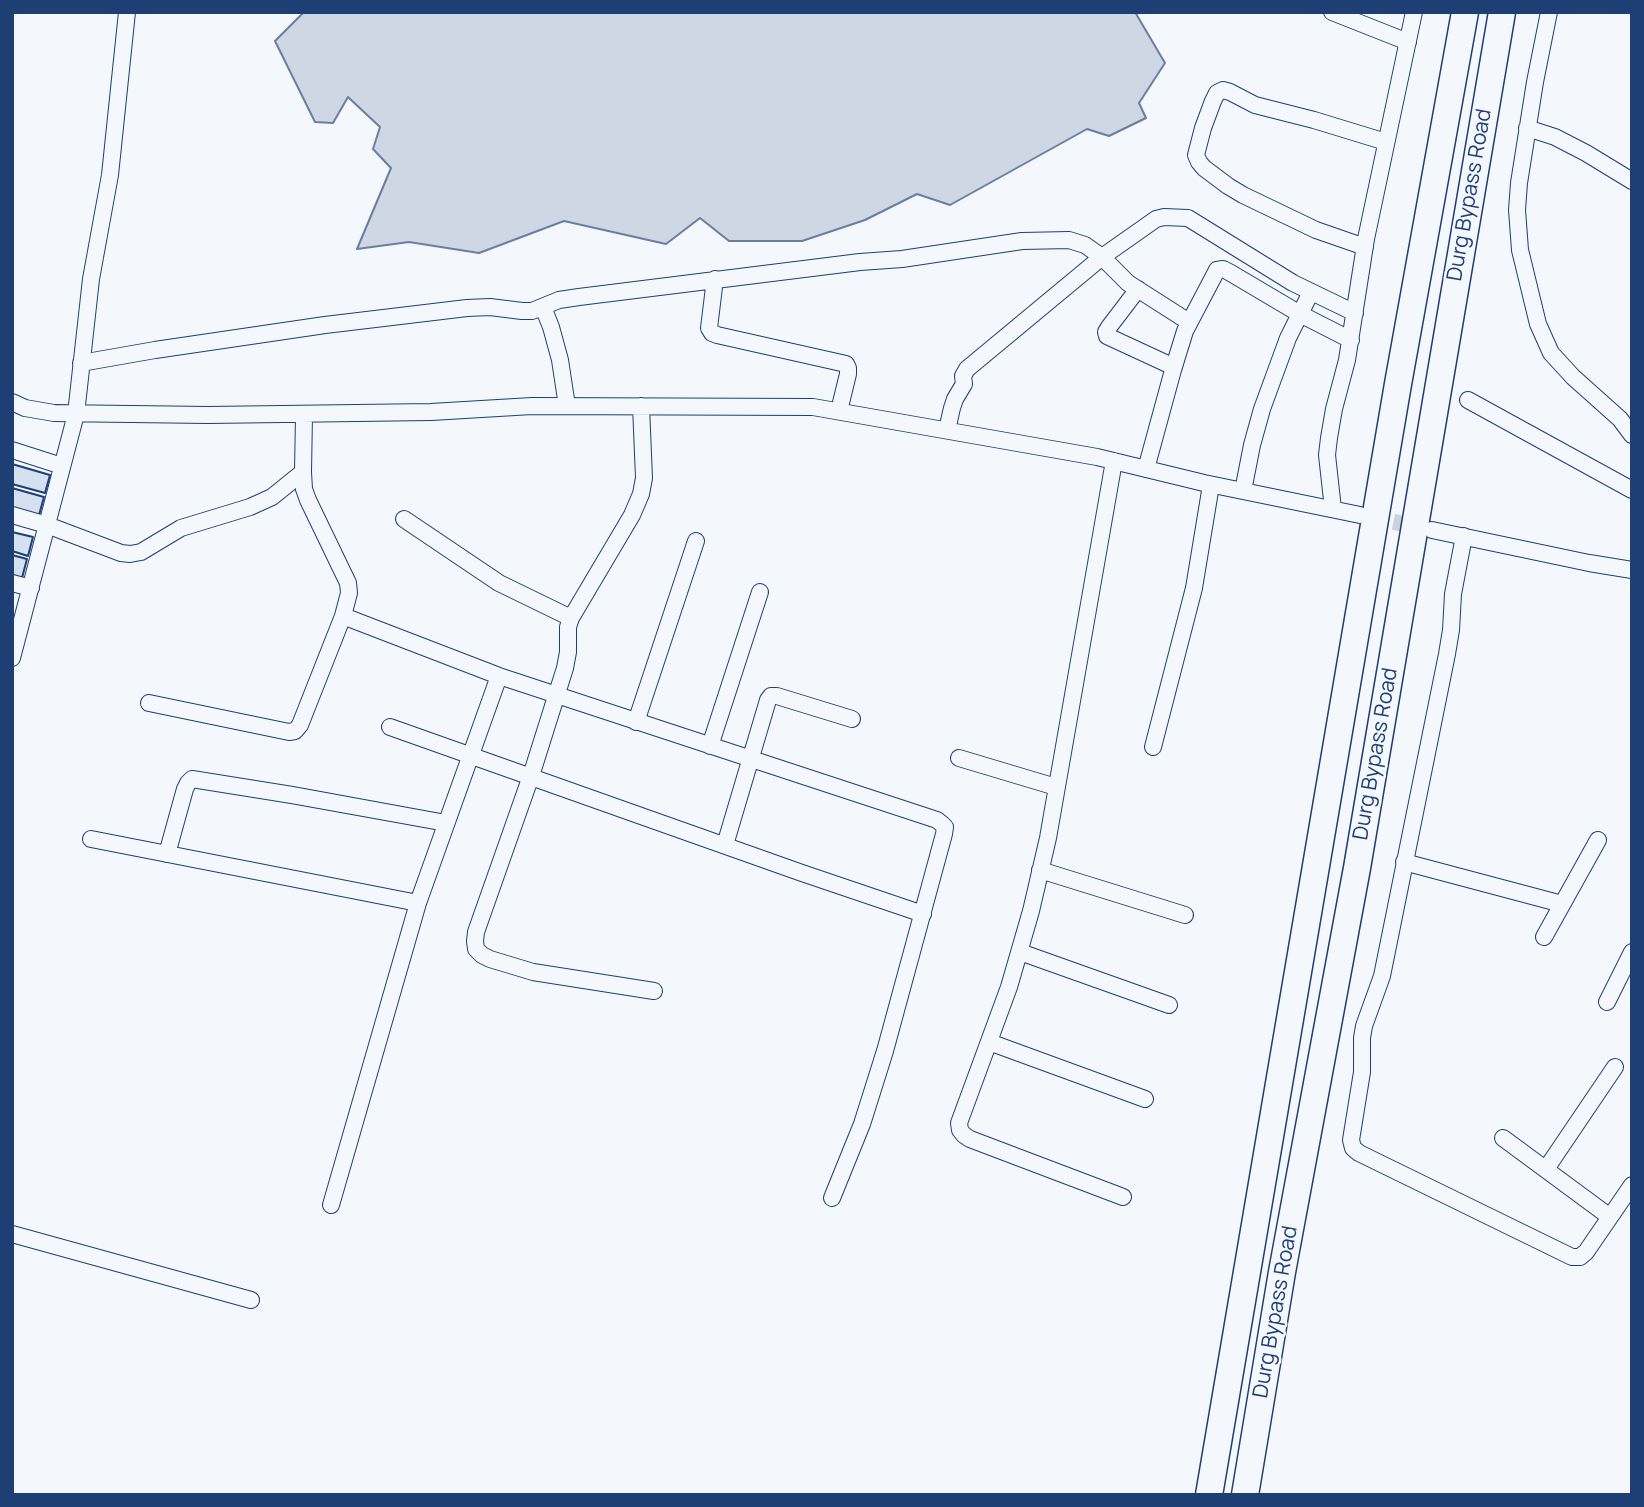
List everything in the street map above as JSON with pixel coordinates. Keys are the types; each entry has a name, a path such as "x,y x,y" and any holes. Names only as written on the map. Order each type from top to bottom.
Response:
{"highway":[{"name":"Durg Bypass Road","path":"1209,1495 1396,398 1465,12"},
{"name":"Durg Bypass Road","path":"1245,1495 1282,1272 1357,868 1502,12"}],"street":[{"path":"13,650 76,414 91,279 110,175 127,12"},
{"path":"1332,12 1408,42"},
{"path":"1333,509 1327,455 1329,438 1351,340 1365,247 1414,12"},
{"path":"1549,12 1519,183 1517,209 1520,250 1538,324 1551,353 1573,377 1620,419 1632,435"},
{"path":"1365,247 1316,230 1243,195 1204,168 1196,155 1213,101 1217,93 1223,90 1255,105 1386,142"},
{"path":"1527,128 1555,137 1632,181"},
{"path":"947,430 955,399 964,384 964,372 1108,263 1156,219 1188,218 1311,292 1356,313"},
{"path":"81,363 312,327 467,308 532,311 559,300 860,262 902,260 1022,241 1069,240 1085,245 1138,289 1189,322"},
{"path":"1146,469 1189,322 1217,270 1223,269 1351,340"},
{"path":"715,279 709,328 712,333 846,364 848,374 839,411"},
{"path":"1138,289 1109,327 1107,336 1174,367"},
{"path":"1243,491 1262,410 1288,338 1311,292"},
{"path":"543,307 561,360 567,406"},
{"path":"1468,400 1632,490"},
{"path":"12,402 25,408 76,414 304,415 532,406 813,407 1114,461 1211,485 1360,515"},
{"path":"641,406 641,494 632,515 571,618 568,652 557,695 476,932 476,949 490,959 533,972 654,991"},
{"path":"149,703 289,732 295,731 300,725 348,603 348,583 304,489 304,415"},
{"path":"12,450 62,466"},
{"path":"1114,461 1040,870 1020,952 958,1123 960,1130 970,1139 1123,1196"},
{"path":"12,515 130,554 141,552 181,528 250,507 272,497 303,471"},
{"path":"1153,747 1194,588 1211,485"},
{"path":"404,519 499,583 571,618"},
{"path":"1432,530 1589,563 1632,569"},
{"path":"1464,536 1453,594 1447,654 1382,976 1364,1026 1362,1072 1351,1140 1353,1148 1572,1257 1580,1257 1587,1252 1632,1185"},
{"path":"636,722 696,541"},
{"path":"12,583 31,588"},
{"path":"710,746 760,592"},
{"path":"343,616 499,676 925,816 945,827 881,1063 862,1124 832,1198"},
{"path":"331,1205 418,903 499,676"},
{"path":"725,845 765,705 771,696 852,719"},
{"path":"390,727 923,914"},
{"path":"959,758 1056,787"},
{"path":"167,854 185,789 192,779 446,823"},
{"path":"92,839 418,903"},
{"path":"1544,937 1598,840"},
{"path":"1404,862 1562,904"},
{"path":"1040,870 1185,915"},
{"path":"1020,952 1169,1005"},
{"path":"1607,1002 1632,952"},
{"path":"989,1042 1145,1100"},
{"path":"1546,1170 1615,1067"},
{"path":"1503,1138 1610,1217"},
{"path":"12,1234 251,1300"}],"shaded area":[{"path":"304,12 1135,12 1165,63 1139,103 1146,118 1109,136 1087,129 950,205 917,194 865,220 802,241 729,241 700,218 666,244 564,221 479,253 409,242 357,249 391,168 373,149 380,127 348,97 333,123 315,122 275,41"}],"building":[{"path":"12,464 50,475 45,493 12,484"},
{"path":"12,488 44,497 39,515 12,508"},
{"path":"12,532 33,537 28,556 12,551"},
{"path":"12,555 27,559 22,578 12,575"}],"tunnel":[{"path":"1370,517 1423,528"}]}
